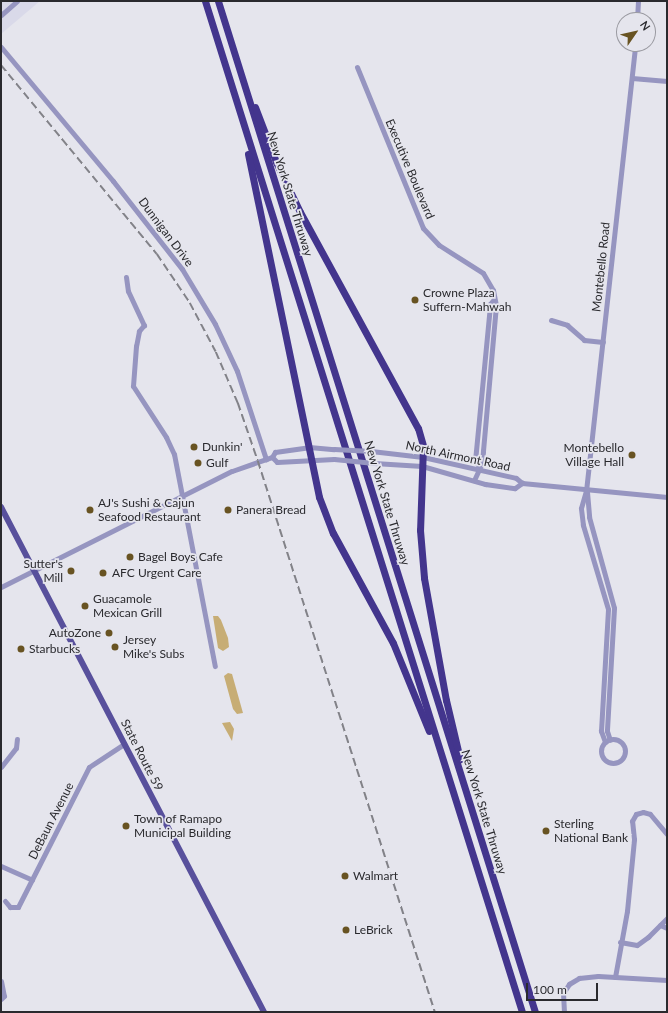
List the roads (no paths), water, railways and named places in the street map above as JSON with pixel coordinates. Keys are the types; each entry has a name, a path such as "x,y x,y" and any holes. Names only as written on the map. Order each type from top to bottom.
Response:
{"highway":[{"name":"New York State Thruway","path":"205,1 522,1012"},
{"name":"New York State Thruway","path":"218,1 535,1012"},
{"path":"225,24 284,180 415,420 421,437 423,457 420,530 424,578 446,700 476,824"},
{"path":"234,96 258,193 309,447 315,485 328,522 402,661 464,827"}],"main road":[{"name":"State Route 59","path":"1,507 264,1012"}],"street":[{"path":"1,15 17,1"},
{"path":"637,12 638,1"},
{"name":"Dunnigan Drive","path":"1,47 109,176 182,269 212,318 237,371 269,458"},
{"name":"Montebello Road","path":"597,563 583,525 581,508 586,491 634,52"},
{"name":"Executive Boulevard","path":"357,67 424,228 439,246 483,273 493,290 496,305 482,463 478,468 474,480"},
{"path":"632,78 667,81"},
{"path":"126,277 128,291 144,325 139,331 136,346 133,386 166,437 174,454 215,666"},
{"path":"551,320 567,325 584,340 603,342"},
{"name":"North Airmont Road","path":"1,587 232,471 269,458 275,452 309,447 371,451 423,457 478,468 516,478 522,483 586,491 667,497"},
{"name":"North Airmont Road","path":"269,458 277,462 334,459 422,466 474,480 515,488 522,483"},
{"path":"597,563 614,608 607,686 601,731 608,741"},
{"path":"597,563 608,608 607,686"},
{"path":"608,608 614,608"},
{"path":"1,767 16,748 17,739"},
{"path":"618,740 624,746 624,757 618,762 609,763 602,757 601,750 608,741 618,740"},
{"name":"DeBaun Avenue","path":"5,901 10,907 18,907 89,767 124,744"},
{"path":"615,977 620,942 627,910 634,839 632,821 636,814 643,812 650,814 667,834"},
{"path":"1,866 32,880"},
{"path":"620,942 636,944 667,918"},
{"path":"660,925 667,928"},
{"path":"564,1012 563,993 569,984 587,976 667,980"},
{"path":"1,981 4,996 1,999"}],"railway":[{"path":"1,65 157,254 190,303 216,352 238,403 258,461 435,1012"}],"place":[{"name":"Crowne Plaza Suffern-Mahwah","path":"415,300"},
{"name":"Dunkin'","path":"194,447"},
{"name":"Montebello Village Hall","path":"632,455"},
{"name":"Gulf","path":"198,463"},
{"name":"AJ's Sushi & Cajun Seafood Restaurant","path":"90,510"},
{"name":"Panera Bread","path":"228,510"},
{"name":"Bagel Boys Cafe","path":"130,557"},
{"name":"Sutter's Mill","path":"71,571"},
{"name":"AFC Urgent Care","path":"103,573"},
{"name":"Guacamole Mexican Grill","path":"85,606"},
{"name":"AutoZone","path":"109,633"},
{"name":"Jersey Mike's Subs","path":"115,647"},
{"name":"Starbucks","path":"21,649"},
{"name":"Town of Ramapo Municipal Building","path":"126,826"},
{"name":"Sterling National Bank","path":"546,831"},
{"name":"Walmart","path":"345,876"},
{"name":"LeBrick","path":"346,930"}]}
